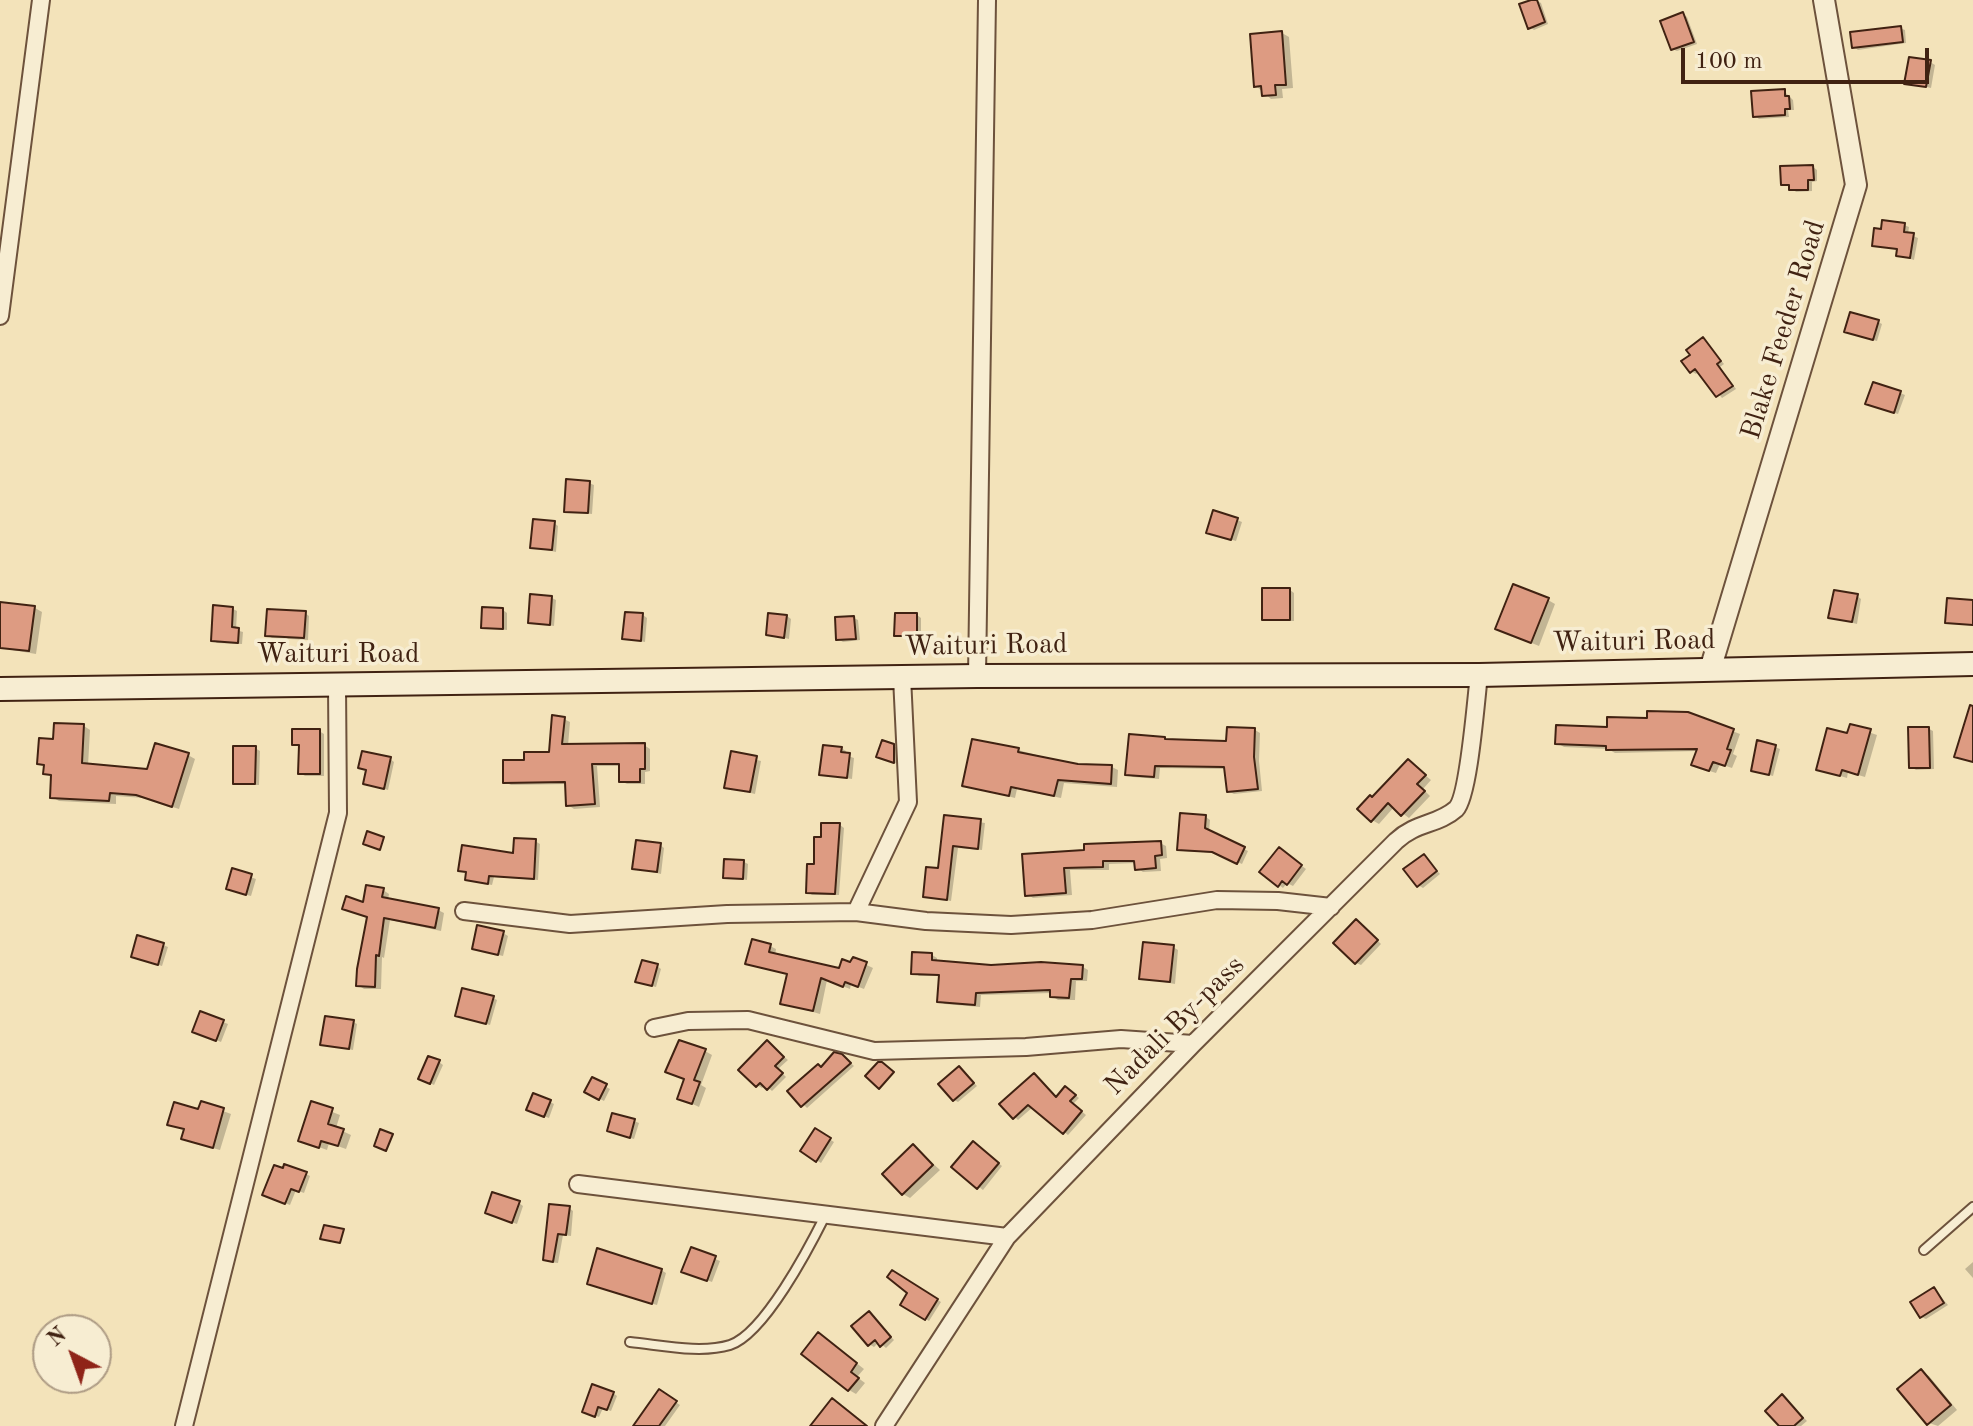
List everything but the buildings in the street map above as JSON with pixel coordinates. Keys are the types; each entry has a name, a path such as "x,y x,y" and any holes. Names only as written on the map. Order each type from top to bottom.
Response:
{"main road":[{"name":"Waituri Road","path":"0,689 977,676 1479,675 1973,664"}],"street":[{"path":"0,316 41,0"},
{"path":"977,676 987,0"},
{"name":"Blake Feeder Road","path":"1710,670 1856,185 1824,0"},
{"name":"Nadali By-pass","path":"884,1426 1007,1237 1193,1044 1406,831 1446,816 1460,805 1479,675"},
{"path":"856,912 908,802 902,677"},
{"path":"184,1426 338,813 337,685"},
{"path":"464,911 570,924 727,914 856,912 926,921 1011,925 1092,920 1217,900 1278,901 1331,907"},
{"path":"654,1028 688,1021 748,1020 874,1051 1026,1047 1121,1039 1193,1044"},
{"path":"578,1184 1007,1237"}],"lane":[{"path":"1924,1250 1973,1207"},
{"path":"630,1342 696,1348 734,1344 749,1333 785,1287 826,1215"}]}
